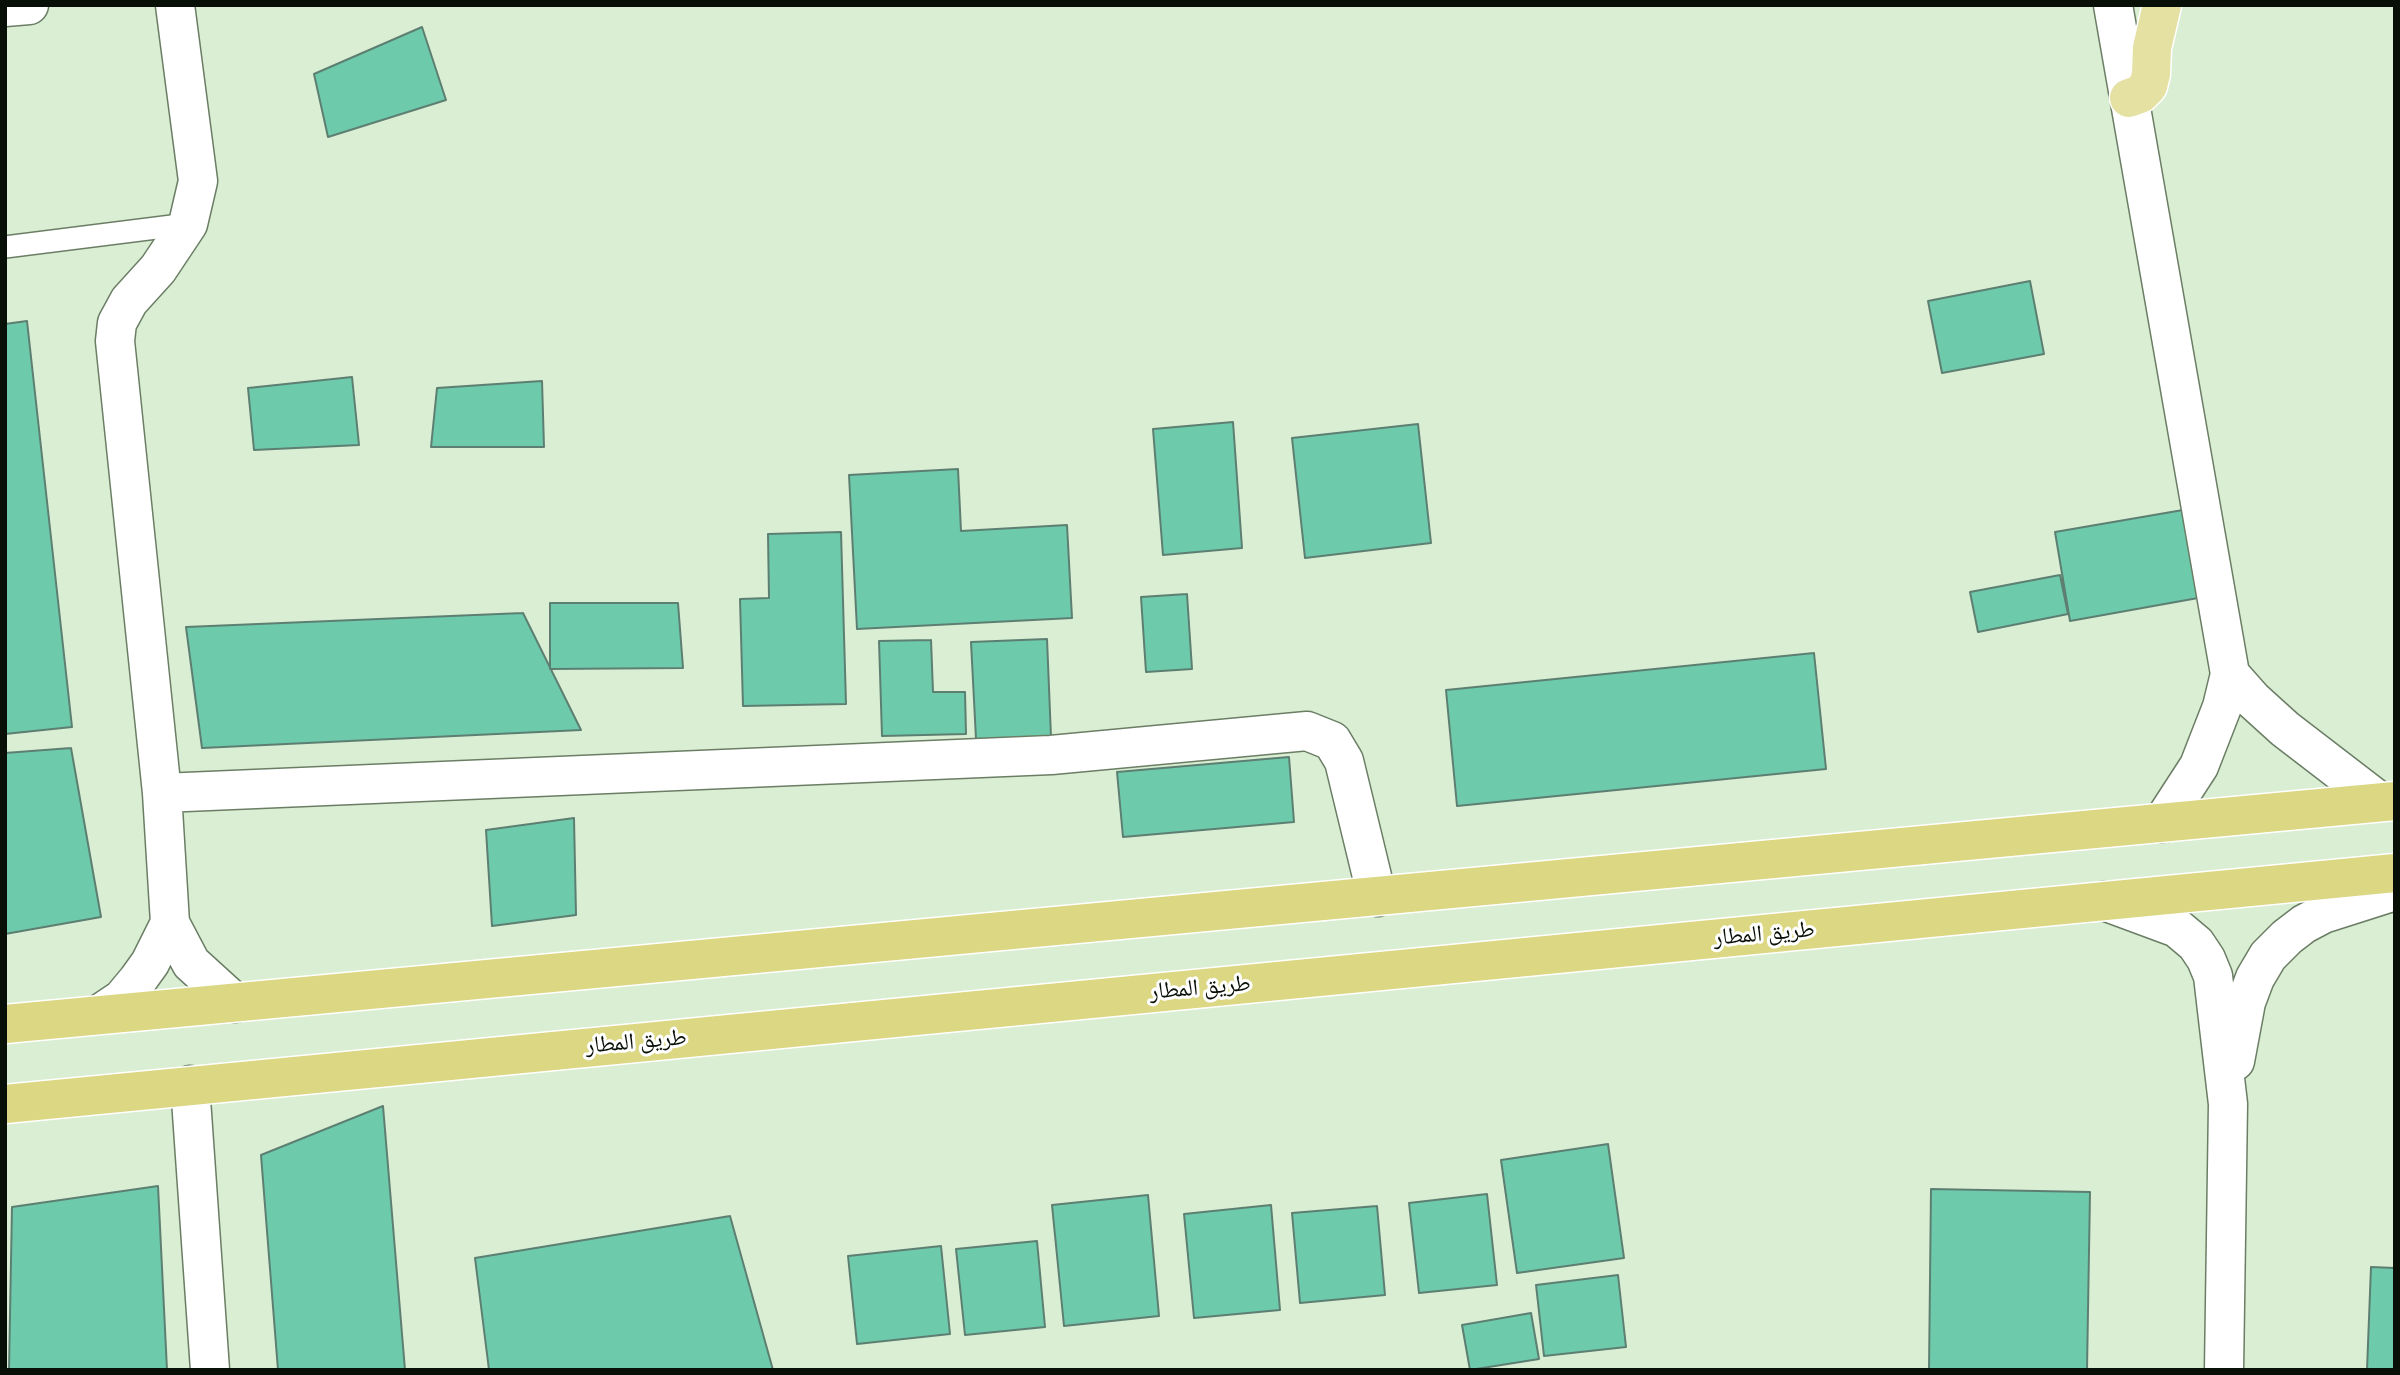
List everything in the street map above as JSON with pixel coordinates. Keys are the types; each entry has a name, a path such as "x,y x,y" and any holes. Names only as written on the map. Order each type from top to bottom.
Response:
{"highway":[{"path":"5,1024 2387,802"},
{"name":"طريق المطار","path":"5,1104 2395,873"}],"main road":[{"path":"2129,98 2140,94 2148,86 2152,48 2162,5"}],"street":[{"path":"5,7 29,5"},
{"path":"175,5 198,181 188,224 159,270 129,301 117,323 115,341 162,793 170,923 191,963 235,1003"},
{"path":"2113,5 2230,674 2222,706 2199,766 2162,823"},
{"path":"2230,674 2253,700 2285,729 2387,802"},
{"path":"162,793 1051,755 1307,731 1332,741 1344,761 1377,897"},
{"path":"2228,1104 2246,1003 2255,978 2269,956 2287,937 2323,914 2395,891"},
{"path":"2104,901 2176,928 2196,944 2213,976 2228,1104 2224,1370"},
{"path":"98,1015 122,999 137,981 150,963 170,923"},
{"path":"190,1085 210,1370"}],"lane":[{"path":"5,247 188,224"}],"building":[{"path":"422,27 446,100 328,137 314,74"},
{"path":"2030,281 2044,354 1942,373 1928,301"},
{"path":"27,321 72,727 5,734 5,324"},
{"path":"352,377 359,445 254,450 248,388"},
{"path":"542,381 544,447 431,447 437,388"},
{"path":"1233,422 1242,548 1163,555 1153,429"},
{"path":"1418,424 1431,543 1305,558 1292,438"},
{"path":"958,469 961,531 1067,525 1072,618 857,629 849,475"},
{"path":"2183,510 2198,598 2070,621 2055,532"},
{"path":"841,532 846,704 743,706 740,599 769,598 768,534"},
{"path":"2060,575 2068,614 1978,632 1970,592"},
{"path":"1187,594 1192,669 1146,672 1141,597"},
{"path":"550,603 678,603 683,668 550,669"},
{"path":"523,613 581,730 202,748 186,627"},
{"path":"1047,639 1051,737 976,739 971,642"},
{"path":"931,640 933,692 965,692 966,734 882,736 879,641"},
{"path":"1814,653 1826,769 1457,806 1446,690"},
{"path":"71,748 101,917 5,934 5,753"},
{"path":"1289,757 1294,822 1123,837 1117,772"},
{"path":"574,818 576,915 492,926 486,830"},
{"path":"383,1106 405,1370 278,1370 261,1155"},
{"path":"1608,1144 1624,1258 1517,1273 1501,1160"},
{"path":"158,1186 167,1370 9,1370 12,1207"},
{"path":"1931,1189 2090,1192 2087,1370 1929,1370"},
{"path":"1487,1194 1497,1285 1419,1293 1409,1203"},
{"path":"1148,1195 1159,1316 1064,1326 1052,1205"},
{"path":"1271,1205 1280,1310 1194,1318 1184,1214"},
{"path":"1377,1206 1385,1295 1300,1303 1292,1213"},
{"path":"730,1216 773,1370 489,1370 475,1258"},
{"path":"1037,1241 1045,1327 965,1335 956,1249"},
{"path":"941,1246 950,1334 857,1344 848,1256"},
{"path":"2371,1267 2395,1268 2395,1370 2367,1370"},
{"path":"1618,1275 1626,1347 1544,1356 1536,1285"},
{"path":"1531,1313 1539,1359 1470,1370 1462,1325"}]}
